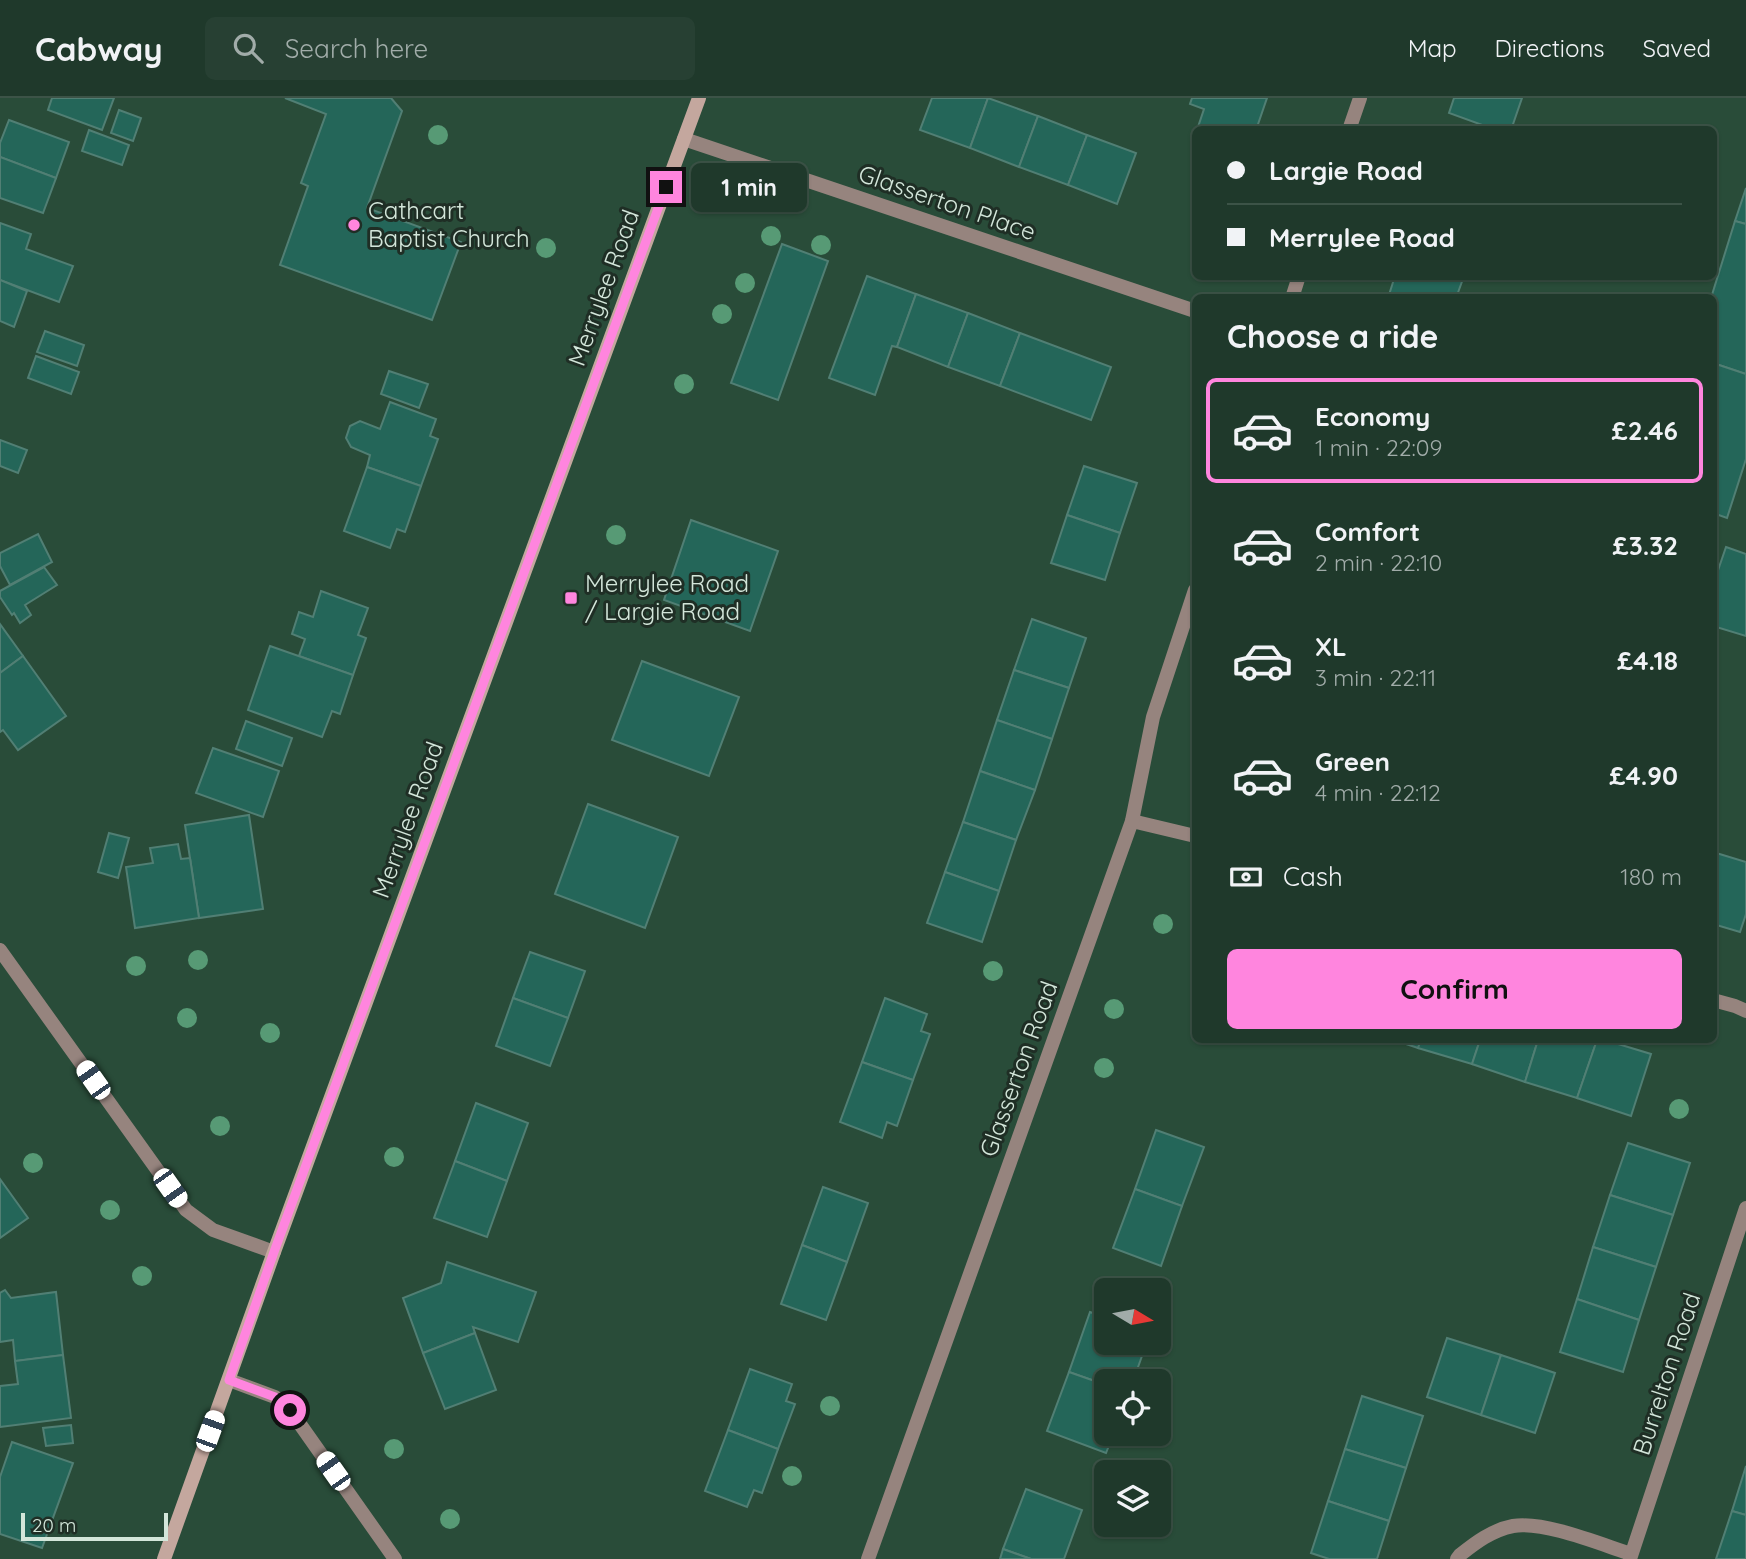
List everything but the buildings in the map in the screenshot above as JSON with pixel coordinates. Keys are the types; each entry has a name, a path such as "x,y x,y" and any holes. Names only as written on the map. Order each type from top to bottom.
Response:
{"main road":[{"name":"Merrylee Road","path":"164,1559 274,1252 699,98"}],"street":[{"path":"1350,126 1360,98"},
{"name":"Glasserton Place","path":"684,139 1192,310"},
{"name":"Glasserton Road","path":"868,1559 1132,821 1153,717 1192,599"},
{"path":"1132,821 1192,835"},
{"path":"0,950 186,1210 213,1230 274,1252"},
{"path":"1717,1001 1746,1011"},
{"name":"Burrelton Road","path":"1457,1559 1483,1537 1513,1527 1539,1527 1631,1556 1746,1208"},
{"path":"229,1380 275,1397 290,1410 395,1559"}],"place":[{"name":"Cathcart Baptist Church","path":"354,225"},
{"name":"Merrylee Road / Largie Road","path":"571,598"}],"route":[{"path":"290,1410 275,1397 229,1380 666,187"}]}
